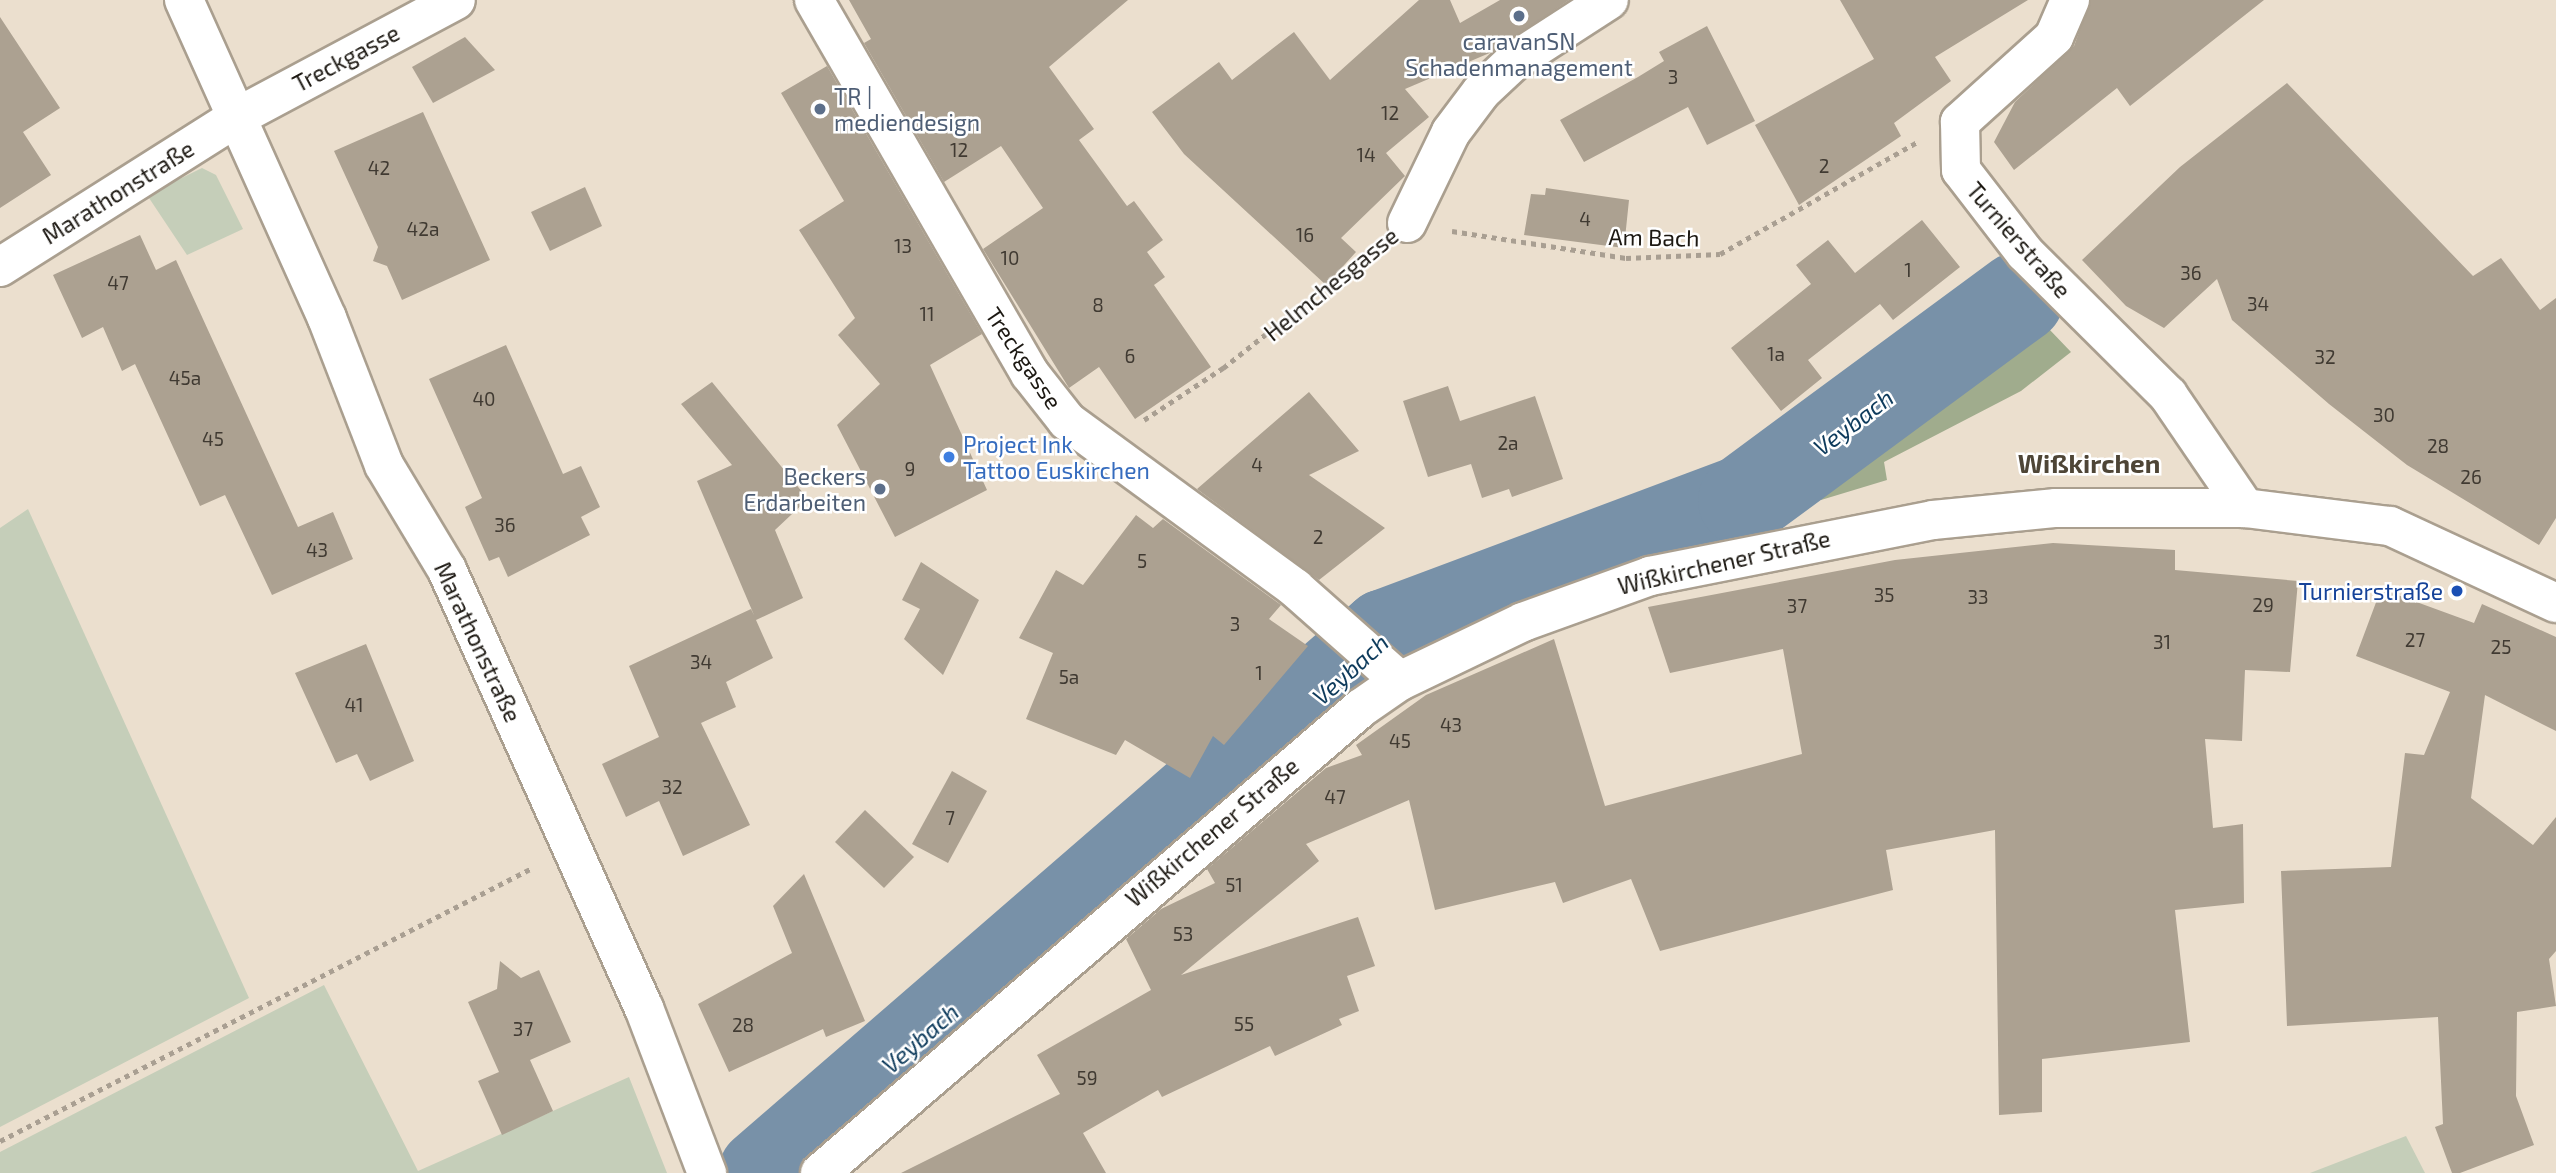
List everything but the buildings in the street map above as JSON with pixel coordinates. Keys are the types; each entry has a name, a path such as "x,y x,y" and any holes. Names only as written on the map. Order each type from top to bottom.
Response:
{"street":[{"name":"Marathonstraße","path":"184,0 237,117 379,453 447,570 644,1008 707,1173"},
{"name":"Treckgasse","path":"237,117 456,0"},
{"name":"Treckgasse","path":"814,0 1030,374 1067,421 1295,588 1375,659"},
{"name":"Helmchesgasse","path":"1407,223 1451,132 1481,92 1513,62 1609,0"},
{"path":"1956,136 1970,107 2054,37 2070,0"},
{"name":"Marathonstraße","path":"0,267 237,117"},
{"name":"Turnierstraße","path":"1956,136 1961,170 2025,253 2168,395 2245,508"},
{"name":"Wißkirchener Straße","path":"820,1173 1270,781 1375,659 1729,556 1933,520 2056,509 2245,508 2390,526 2556,603"}],"path":[{"name":"Am Bach","path":"1407,223 1626,258 1720,254 1799,213 1905,144 1956,136"},
{"name":"Helmchesgasse","path":"1102,447 1223,368 1407,223"},
{"path":"0,1141 495,887"}],"green space":[{"path":"202,168 216,175 243,229 187,255 147,195"},
{"path":"2026,305 2071,352 2021,391 1884,462 1887,480 1821,500 1819,464"},
{"path":"28,509 249,998 0,1127 0,528"},
{"path":"324,985 418,1171 629,1077 667,1173 0,1173 0,1152"},
{"path":"2406,1136 2425,1173 2310,1173"}],"waterway":[{"name":"Veybach","path":"763,1173 1385,634 1743,500 2018,297"}],"place":[{"name":"caravanSN Schadenmanagement","path":"1519,16"},
{"name":"TR | mediendesign","path":"820,109"},
{"name":"Project Ink Tattoo Euskirchen","path":"949,457"},
{"name":"Beckers Erdarbeiten","path":"880,489"},
{"name":"Turnierstraße","path":"2457,591"}],"district":[{"name":"Wißkirchen","path":"2089,463"}]}
